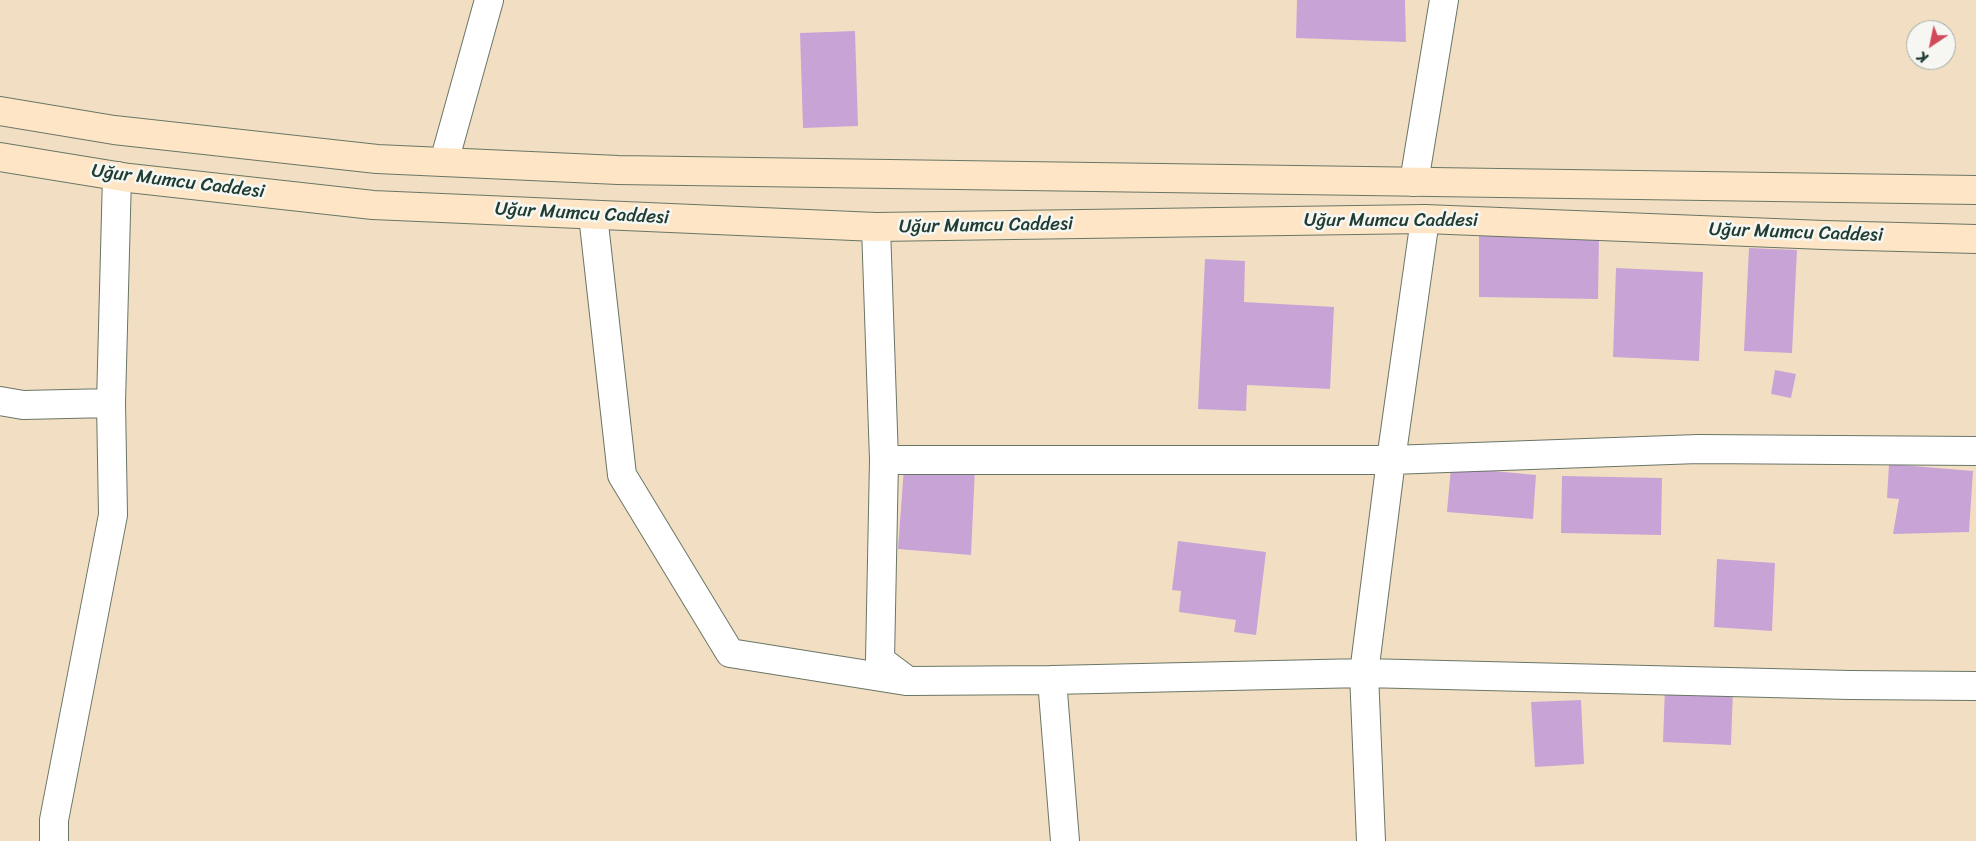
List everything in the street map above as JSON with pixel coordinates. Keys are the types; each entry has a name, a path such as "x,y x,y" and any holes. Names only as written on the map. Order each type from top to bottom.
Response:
{"street":[{"path":"444,162 489,0"},
{"path":"1414,182 1444,0"},
{"name":"Uğur Mumcu Caddesi","path":"0,110 114,130 376,159 618,170 1976,190"},
{"name":"Uğur Mumcu Caddesi","path":"0,156 116,176 373,205 876,228 1424,219 1824,235 1976,238"},
{"path":"54,841 54,820 112,515 111,403 116,176"},
{"path":"593,215 622,475 730,653 908,681 1052,680 1364,673 1841,685 1976,686"},
{"path":"1371,841 1364,673 1424,219"},
{"path":"876,228 884,460 880,660 908,681"},
{"path":"0,401 23,405 111,403"},
{"path":"884,460 1391,460 1698,449 1976,451"},
{"path":"1052,680 1064,841"}],"building":[{"path":"1297,0 1405,0 1406,42 1296,38"},
{"path":"855,31 858,126 803,128 800,33"},
{"path":"1479,236 1599,237 1598,299 1479,297"},
{"path":"1749,248 1797,250 1792,353 1744,351"},
{"path":"1205,259 1245,261 1244,302 1334,307 1330,389 1247,385 1246,411 1198,409"},
{"path":"1616,268 1703,272 1699,361 1613,357"},
{"path":"1775,370 1796,374 1791,398 1771,394"},
{"path":"1889,464 1973,471 1969,532 1893,534 1899,499 1887,498"},
{"path":"904,467 975,468 971,555 898,549"},
{"path":"1451,467 1536,475 1533,519 1447,512"},
{"path":"1562,476 1662,478 1661,535 1561,533"},
{"path":"1178,541 1266,552 1256,635 1234,632 1236,620 1179,612 1181,591 1172,590"},
{"path":"1717,559 1775,563 1772,631 1714,627"},
{"path":"1665,687 1733,689 1731,745 1663,742"},
{"path":"1581,700 1584,764 1535,767 1531,702"}]}
